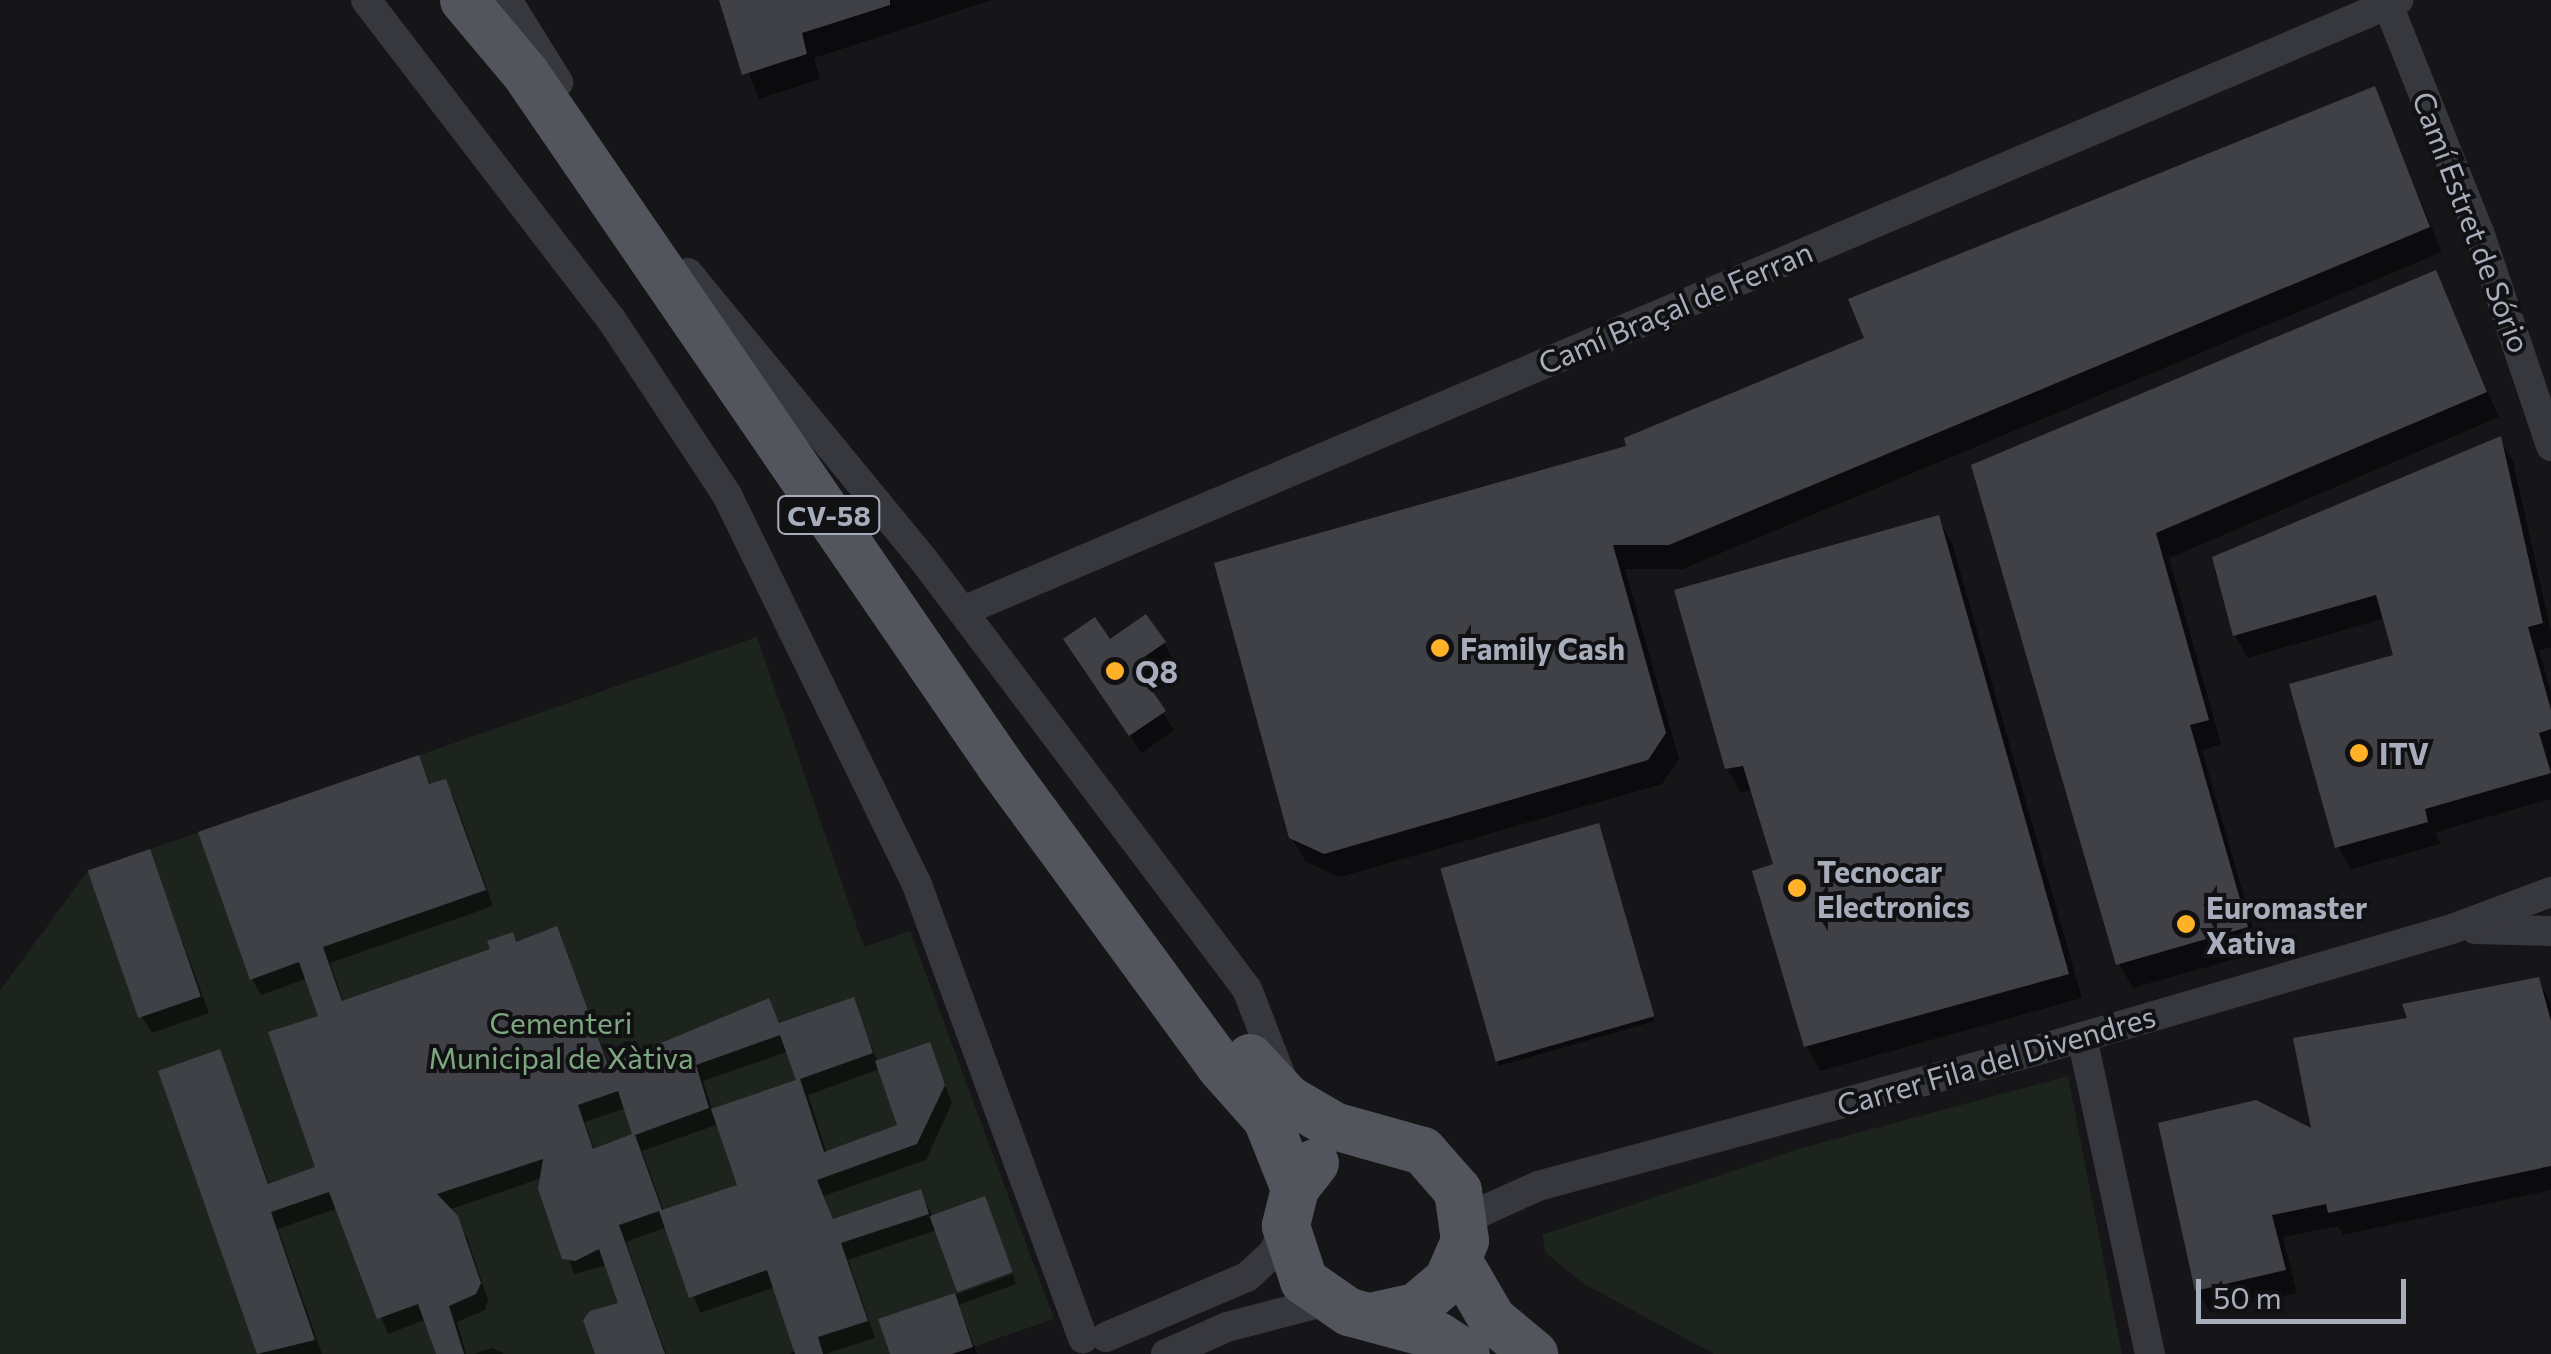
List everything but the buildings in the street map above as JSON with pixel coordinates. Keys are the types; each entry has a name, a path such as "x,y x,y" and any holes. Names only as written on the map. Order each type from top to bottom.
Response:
{"main road":[{"name":"CV-58","path":"464,0 526,74 1000,765 1141,950 1220,1066 1267,1119 1291,1207 1304,1281 1326,1301"},
{"name":"CV-58","path":"488,0 526,74"},
{"name":"CV-58","path":"1141,950 1288,1099 1334,1126 1424,1151 1461,1224 1492,1319 1534,1354"},
{"path":"1291,1207 1326,1152 1372,1138"},
{"path":"1376,1316 1434,1295 1461,1224"},
{"path":"1326,1301 1438,1336 1466,1354"}],"street":[{"path":"366,0 611,320 727,495 916,882 1095,1346 1246,1276 1273,1253 1291,1207"},
{"path":"507,0 682,265 962,611 1247,988 1288,1099"},
{"name":"Camí Braçal de Ferran","path":"962,611 2390,1"},
{"name":"Camí Estret de Sório","path":"2390,1 2479,232 2551,446"},
{"name":"Carrer Fila del Divendres","path":"1461,1224 1538,1186 2082,1037 2452,929 2551,892"},
{"name":"Carrer Fila del Divendres","path":"2452,929 2551,931"},
{"path":"2082,1037 2150,1354"},
{"path":"1166,1354 1227,1328 1326,1301"}],"green space":[{"name":"Cementeri Municipal de Xàtiva","path":"757,637 864,947 910,931 1054,1319 952,1354 0,1354 0,990 88,871"},
{"path":"2068,1076 2122,1354 1714,1354 1584,1284 1546,1253 1542,1235 1798,1149"}],"place":[{"name":"Family Cash","path":"1440,648"},
{"name":"Q8","path":"1115,671"},
{"name":"ITV","path":"2359,753"},
{"name":"Tecnocar Electronics","path":"1797,888"},
{"name":"Euromaster Xativa","path":"2186,924"}]}
